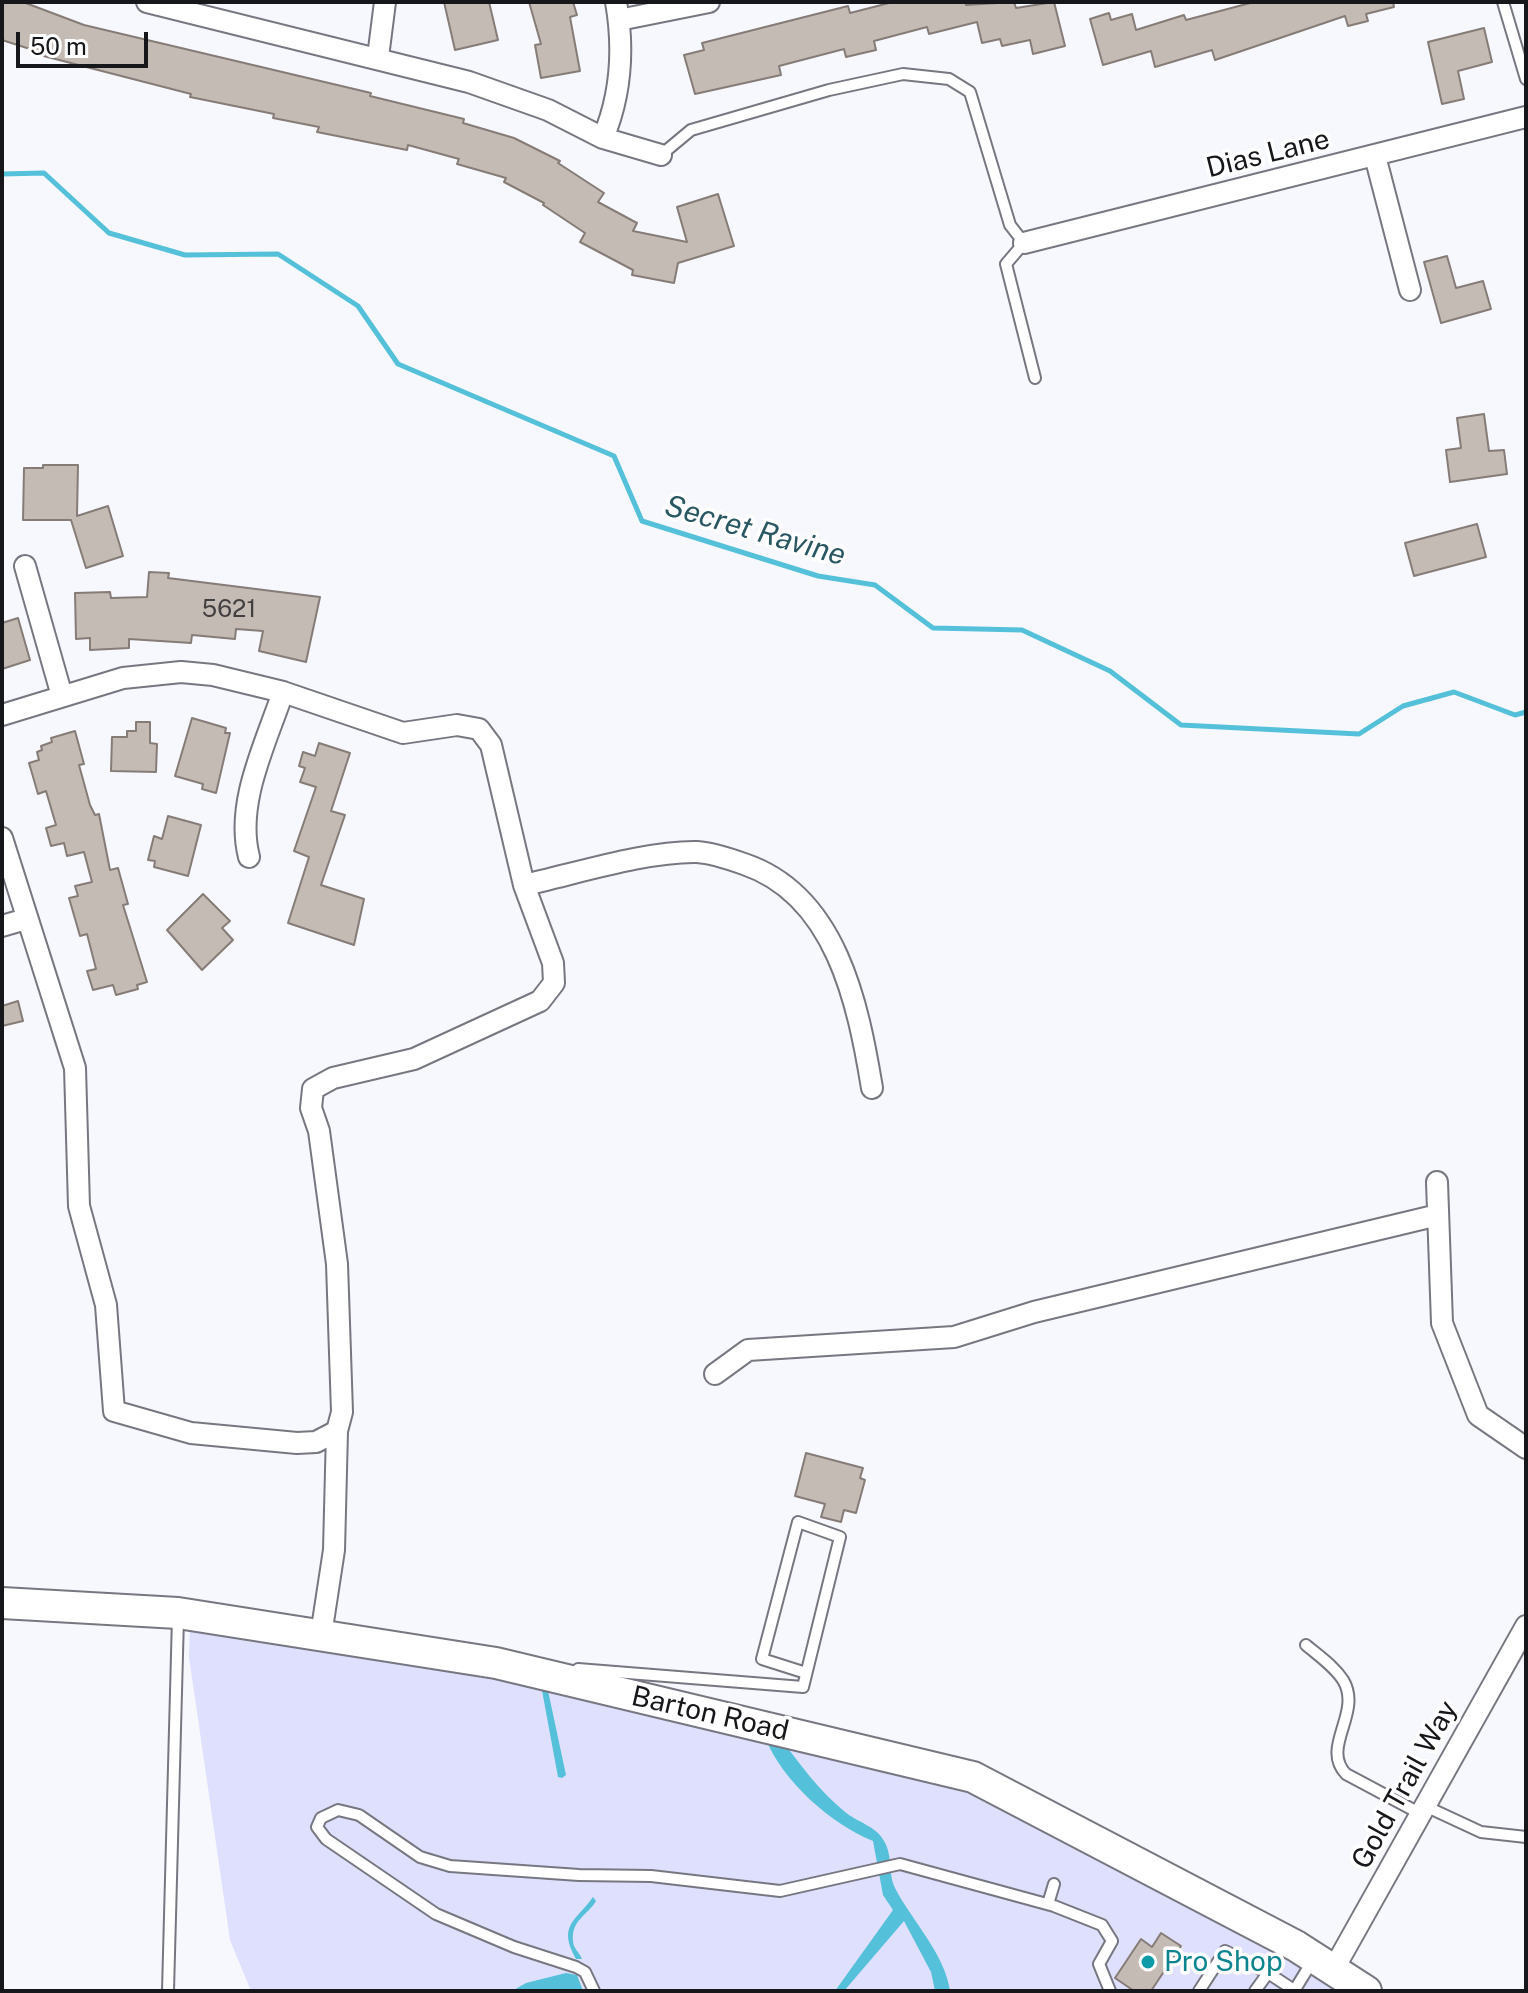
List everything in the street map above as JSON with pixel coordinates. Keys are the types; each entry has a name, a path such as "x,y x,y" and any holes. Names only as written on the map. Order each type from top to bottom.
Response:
{"street":[{"path":"147,2 378,57 511,96 548,110 603,138 661,155"},
{"path":"378,57 385,2"},
{"path":"603,138 618,91 617,11 709,2"},
{"name":"Dias Lane","path":"1024,243 1526,117"},
{"path":"1375,156 1410,290"},
{"path":"25,566 62,696"},
{"path":"2,715 123,678 181,672 213,675 283,692 403,733 457,725 479,729 491,745 524,885 553,963 554,983 540,1001 414,1059 333,1078 313,1089 311,1108 319,1131 337,1264 342,1412 337,1431 334,1550 321,1635"},
{"path":"249,857 244,823 248,802 283,692"},
{"path":"2,838 75,1068 79,1206 106,1305 114,1411 191,1433 297,1443 316,1442 337,1431"},
{"path":"524,885 698,852 763,870 793,890 832,941 862,1027 872,1088"},
{"path":"2,926 26,919"},
{"path":"1437,1182 1442,1323 1478,1415 1526,1448"},
{"path":"715,1374 748,1350 954,1337 1034,1312 1438,1215"},
{"name":"Barton Road","path":"2,1603 178,1613 496,1663 973,1777 1296,1946 1366,1991"},
{"name":"Gold Trail Way","path":"1323,1965 1423,1810 1526,1626"}],"lane":[{"path":"1503,2 1526,79"},
{"path":"661,155 691,130 829,90 903,74 949,79 970,92 1010,225 1024,243 1006,264 1035,378"},
{"path":"496,1663 803,1687 840,1537 798,1522 762,1659 806,1673"},
{"path":"168,1991 178,1613"},
{"path":"1306,1645 1333,1667 1348,1692 1348,1717 1336,1756 1346,1774 1423,1810 1481,1832 1526,1837"},
{"path":"594,1991 591,1980 576,1967 514,1947 419,1904 326,1839 317,1827 321,1818 338,1810 359,1815 420,1857 450,1866 579,1875 651,1876 780,1891 893,1865 1048,1904 1102,1925 1110,1935 1109,1951 1099,1964 1110,1991"},
{"path":"1048,1904 1054,1884"},
{"path":"1199,1991 1225,1951 1294,1990 1323,1965"},
{"path":"1255,1991 1268,1973"}],"shaded area":[{"path":"190,1623 493,1668 939,1776 1358,1991 251,1991 230,1940 189,1657"}],"water":[{"path":"541,1685 547,1686 566,1775 562,1778 558,1777"},
{"path":"765,1737 780,1738 827,1795 845,1812 881,1836 889,1853 895,1888 942,1964 950,1991 935,1991 931,1972 904,1921 844,1991 835,1991 893,1910 883,1895 873,1841 841,1824 810,1799 783,1769"},
{"path":"593,1897 596,1901 581,1918 573,1934 573,1944 582,1959 576,1959 568,1938 569,1931 575,1918"},
{"path":"566,1973 577,1975 583,1991 512,1991 526,1983"}],"building":[{"path":"2,2 23,2 84,25 371,93 370,96 464,119 463,123 514,138 560,161 558,163 604,193 598,202 637,223 633,231 687,242 677,207 718,194 734,246 678,263 674,283 632,275 633,270 580,242 585,233 544,203 504,182 506,178 457,164 459,159 408,145 407,150 317,132 319,127 273,118 274,114 190,97 191,94 32,53 33,50 2,40"},
{"path":"444,2 489,2 498,40 455,50"},
{"path":"529,2 573,2 577,15 570,17 580,71 541,78 535,45 541,44"},
{"path":"893,2 965,2 966,5 1014,2 1016,8 1054,2 1065,46 1033,54 1030,40 1002,46 1000,39 982,43 977,22 929,34 927,27 874,41 876,50 846,57 844,49 779,66 781,75 695,94 684,55 704,50 702,43 848,6 850,13"},
{"path":"1254,2 1393,2 1394,7 1366,14 1368,21 1348,26 1345,16 1215,60 1212,50 1155,67 1151,51 1103,65 1090,19 1109,13 1111,20 1132,14 1136,30 1184,15 1186,20"},
{"path":"1484,28 1492,62 1458,71 1464,99 1442,104 1428,42"},
{"path":"1447,256 1456,288 1483,281 1491,309 1441,323 1424,262"},
{"path":"1484,414 1489,451 1504,450 1507,474 1450,482 1446,450 1461,448 1457,418"},
{"path":"43,465 78,465 77,516 108,506 123,556 86,568 71,520 23,520 24,468 43,468"},
{"path":"1477,524 1486,557 1414,576 1405,543"},
{"path":"149,572 169,573 168,578 320,597 306,662 259,651 263,631 236,629 235,639 192,635 191,643 129,639 129,648 90,650 90,638 76,639 75,593 110,592 111,598 147,597"},
{"path":"18,618 30,660 2,669 2,623"},
{"path":"192,718 226,728 225,733 230,733 216,793 202,789 203,784 175,776"},
{"path":"136,722 150,722 150,743 157,744 156,772 111,771 112,737 127,737 127,731 136,731"},
{"path":"75,731 84,764 79,765 90,805 95,815 99,814 110,870 118,868 128,904 123,905 147,982 137,985 138,989 116,995 113,985 93,990 87,971 96,969 87,934 80,936 69,898 78,896 75,886 92,882 84,852 67,856 64,843 51,846 46,828 56,825 46,791 38,794 29,763 39,760 37,752 42,750 41,746 52,742 51,738"},
{"path":"319,743 350,753 331,811 345,815 321,885 364,899 354,945 288,923 309,857 294,851 316,787 300,782 305,768 299,766 303,752 315,756"},
{"path":"168,816 201,825 188,876 154,867 155,861 148,860 154,836 162,839"},
{"path":"203,894 230,921 222,928 233,940 202,970 167,930"},
{"path":"18,1001 23,1021 2,1026 2,1006"},
{"path":"806,1453 863,1468 860,1478 865,1480 856,1513 844,1510 841,1522 821,1517 825,1504 795,1496"},
{"name":"Pro Shop","path":"1161,1933 1181,1946 1151,1991 1134,1991 1115,1978 1141,1939 1152,1947"}],"waterway":[{"name":"Secret Ravine","path":"2,174 44,173 109,233 185,255 278,254 358,306 398,364 614,456 642,521 818,576 875,585 933,628 1022,630 1110,671 1181,725 1359,734 1403,706 1454,692 1515,715 1526,712"}],"place":[{"name":"Pro Shop","path":"1148,1962"}]}
